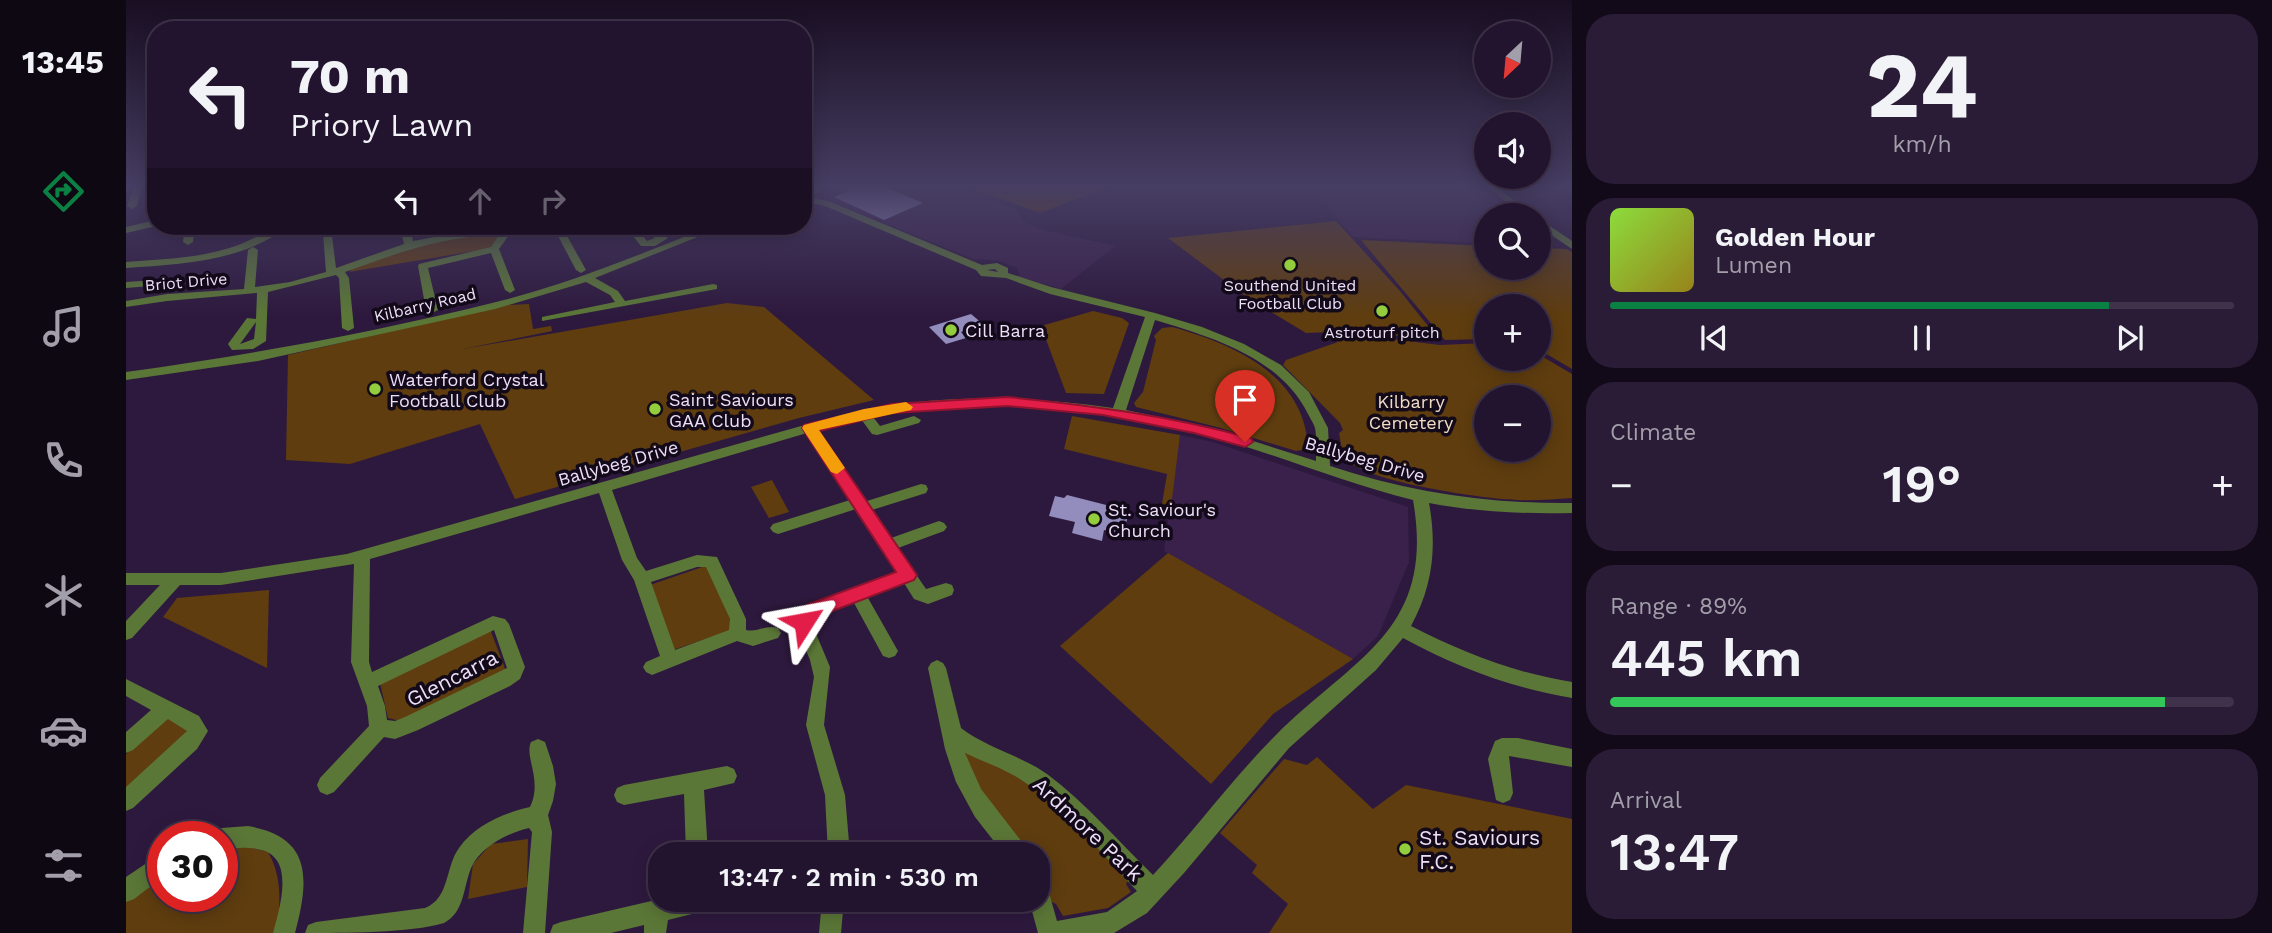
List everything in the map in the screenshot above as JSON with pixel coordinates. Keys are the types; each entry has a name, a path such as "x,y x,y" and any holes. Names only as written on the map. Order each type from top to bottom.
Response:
{"street":[{"path":"887,230 981,268 982,273 988,276 1002,275 1068,295 1190,325 1228,340 1257,356 1291,381 1308,401 1321,422 1325,441 1323,469"},
{"path":"1551,231 1572,246"},
{"path":"188,242 189,235"},
{"path":"126,265 224,253 267,235"},
{"path":"329,235 335,273 344,277 348,328"},
{"path":"407,235 409,246"},
{"name":"Briot Drive","path":"126,304 264,290 335,273 409,246 451,235"},
{"path":"432,310 423,266 494,249 504,235"},
{"path":"562,235 584,274 613,292 622,304"},
{"name":"Kilbarry Road","path":"126,376 234,362 495,306 694,235"},
{"path":"494,249 510,290"},
{"path":"249,292 253,250"},
{"path":"126,285 172,278 166,298"},
{"path":"546,319 713,287"},
{"path":"251,320 234,344 236,348 246,348 260,341 264,290"},
{"path":"1118,413 1151,315"},
{"name":"Ballybeg Drive","path":"126,579 174,581 261,575 362,556 864,414 915,406 992,401 1055,404 1118,413 1210,432 1323,469 1420,496 1496,508 1572,508"},
{"path":"864,414 877,431 914,420"},
{"path":"810,428 923,596 946,590"},
{"path":"604,487 630,560 642,579 670,660"},
{"path":"778,528 921,489"},
{"name":"Ardmore Park","path":"1056,933 1119,920 1153,891 1287,736 1377,657 1401,629 1417,597 1426,561 1425,524 1420,496"},
{"path":"888,545 939,527"},
{"path":"327,785 380,728 359,655 362,556"},
{"path":"642,579 700,560 711,561 738,619 737,634"},
{"path":"838,842 835,795 816,725 821,661 807,631 805,618 816,609 908,575"},
{"path":"126,633 174,581"},
{"path":"858,594 889,651"},
{"name":"Glencarra","path":"367,682 493,623 503,629 515,661 515,671 504,680 403,727 387,730 380,728"},
{"path":"1401,629 1490,670 1522,681 1572,690"},
{"path":"652,667 737,634 753,639 772,633"},
{"path":"937,668 964,781 1008,842"},
{"path":"126,687 195,724 198,733 126,801"},
{"path":"126,744 167,708"},
{"name":"Ardmore Park","path":"950,728 960,740 1005,760 1042,783 1153,891"},
{"path":"1503,793 1498,759 1502,747 1518,747 1572,758"},
{"path":"535,818 544,800 546,776 538,748"},
{"path":"624,795 727,776"},
{"path":"694,782 696,842"},
{"path":"316,933 425,919 439,914 454,895 460,867 474,846 519,820 535,818"},
{"path":"534,933 542,832 541,824 535,818"},
{"path":"238,839 261,838 275,843 285,851 291,863 293,884 284,933"},
{"path":"126,891 147,875"},
{"path":"561,933 656,922 677,912"},
{"path":"830,933 832,912"},
{"path":"1043,912 1048,933"}],"shaded area":[{"path":"901,230 1042,230 1115,246 1061,289 1020,277 1017,268 1000,261 973,259"},
{"path":"1347,230 1474,230 1474,242 1353,237"},
{"path":"1180,435 1213,442 1408,507 1409,562 1378,636 1353,659 1164,551"}],"green space":[{"name":"Southend United Football Club","path":"1252,230 1344,230 1400,291 1440,341 1357,331 1306,333 1248,298 1168,238"},
{"path":"449,237 499,237 486,249 349,272 385,256"},
{"path":"1361,240 1474,245 1474,280 1551,280 1551,248 1567,249 1572,252 1572,369 1551,357 1551,294 1474,294 1474,339 1445,340"},
{"name":"Saint Saviours GAA Club","path":"727,303 764,307 874,400 799,418 515,499 480,424 350,464 286,460 288,355 506,305 529,304 533,329 551,326 552,331 463,349"},
{"path":"1093,311 1122,318 1129,323 1104,394 1066,393 1041,326"},
{"path":"1172,327 1196,334 1242,354 1280,383 1295,402 1304,423 1308,449 1296,451 1221,428 1136,407 1134,403 1143,392 1156,340 1154,336 1162,328"},
{"name":"Kilbarry Cemetery","path":"1358,335 1440,345 1474,344 1474,371 1551,371 1551,362 1572,374 1572,498 1525,500 1480,496 1400,482 1357,467 1343,454 1339,433 1343,430 1340,423 1283,365 1286,360 1338,342 1332,336"},
{"path":"1072,416 1180,435 1171,507 1162,504 1167,474 1064,449"},
{"path":"772,480 789,512 769,518 751,487"},
{"path":"1168,553 1353,659 1273,714 1211,784 1060,646"},
{"path":"708,565 734,629 673,650 650,585"},
{"path":"269,590 267,668 163,617 177,598"},
{"path":"490,629 507,674 404,722 388,718 380,683"},
{"path":"169,717 188,728 182,743 126,793 126,754"},
{"path":"968,752 992,761 1036,788 1056,804 1130,877 1126,884 1131,892 1108,908 1063,916 1056,904 1050,901 1050,842 1014,842 986,804 961,758"},
{"name":"St. Saviours F.C.","path":"1317,757 1373,809 1406,785 1572,819 1572,933 1269,933 1288,904 1252,873 1257,865 1220,833 1284,759 1307,765"},
{"path":"528,839 527,887 468,899 473,864 491,844"},
{"path":"238,844 268,852 273,862 279,891 277,933 126,933 126,902 147,884 147,912 238,912"}],"building":[{"name":"Cill Barra","path":"971,314 984,325 961,332 966,338 946,344 929,327"},
{"name":"St. Saviour's Church","path":"1067,495 1118,508 1118,511 1128,514 1124,535 1104,530 1102,541 1072,533 1075,522 1049,516 1055,496 1064,498"}],"slow traffic":[{"path":"837,468 810,428 864,414 906,407"}],"place":[{"name":"Southend United Football Club","path":"1290,265"},
{"name":"Astroturf pitch","path":"1382,311"},
{"name":"Cill Barra","path":"951,330"},
{"name":"Waterford Crystal Football Club","path":"375,389"},
{"name":"Saint Saviours GAA Club","path":"655,409"},
{"name":"St. Saviour's Church","path":"1094,519"},
{"name":"St. Saviours F.C.","path":"1405,849"}],"route":[{"path":"804,622 807,614 816,609 908,575 810,428 892,408 1007,401 1103,411 1194,428 1245,442"}]}
